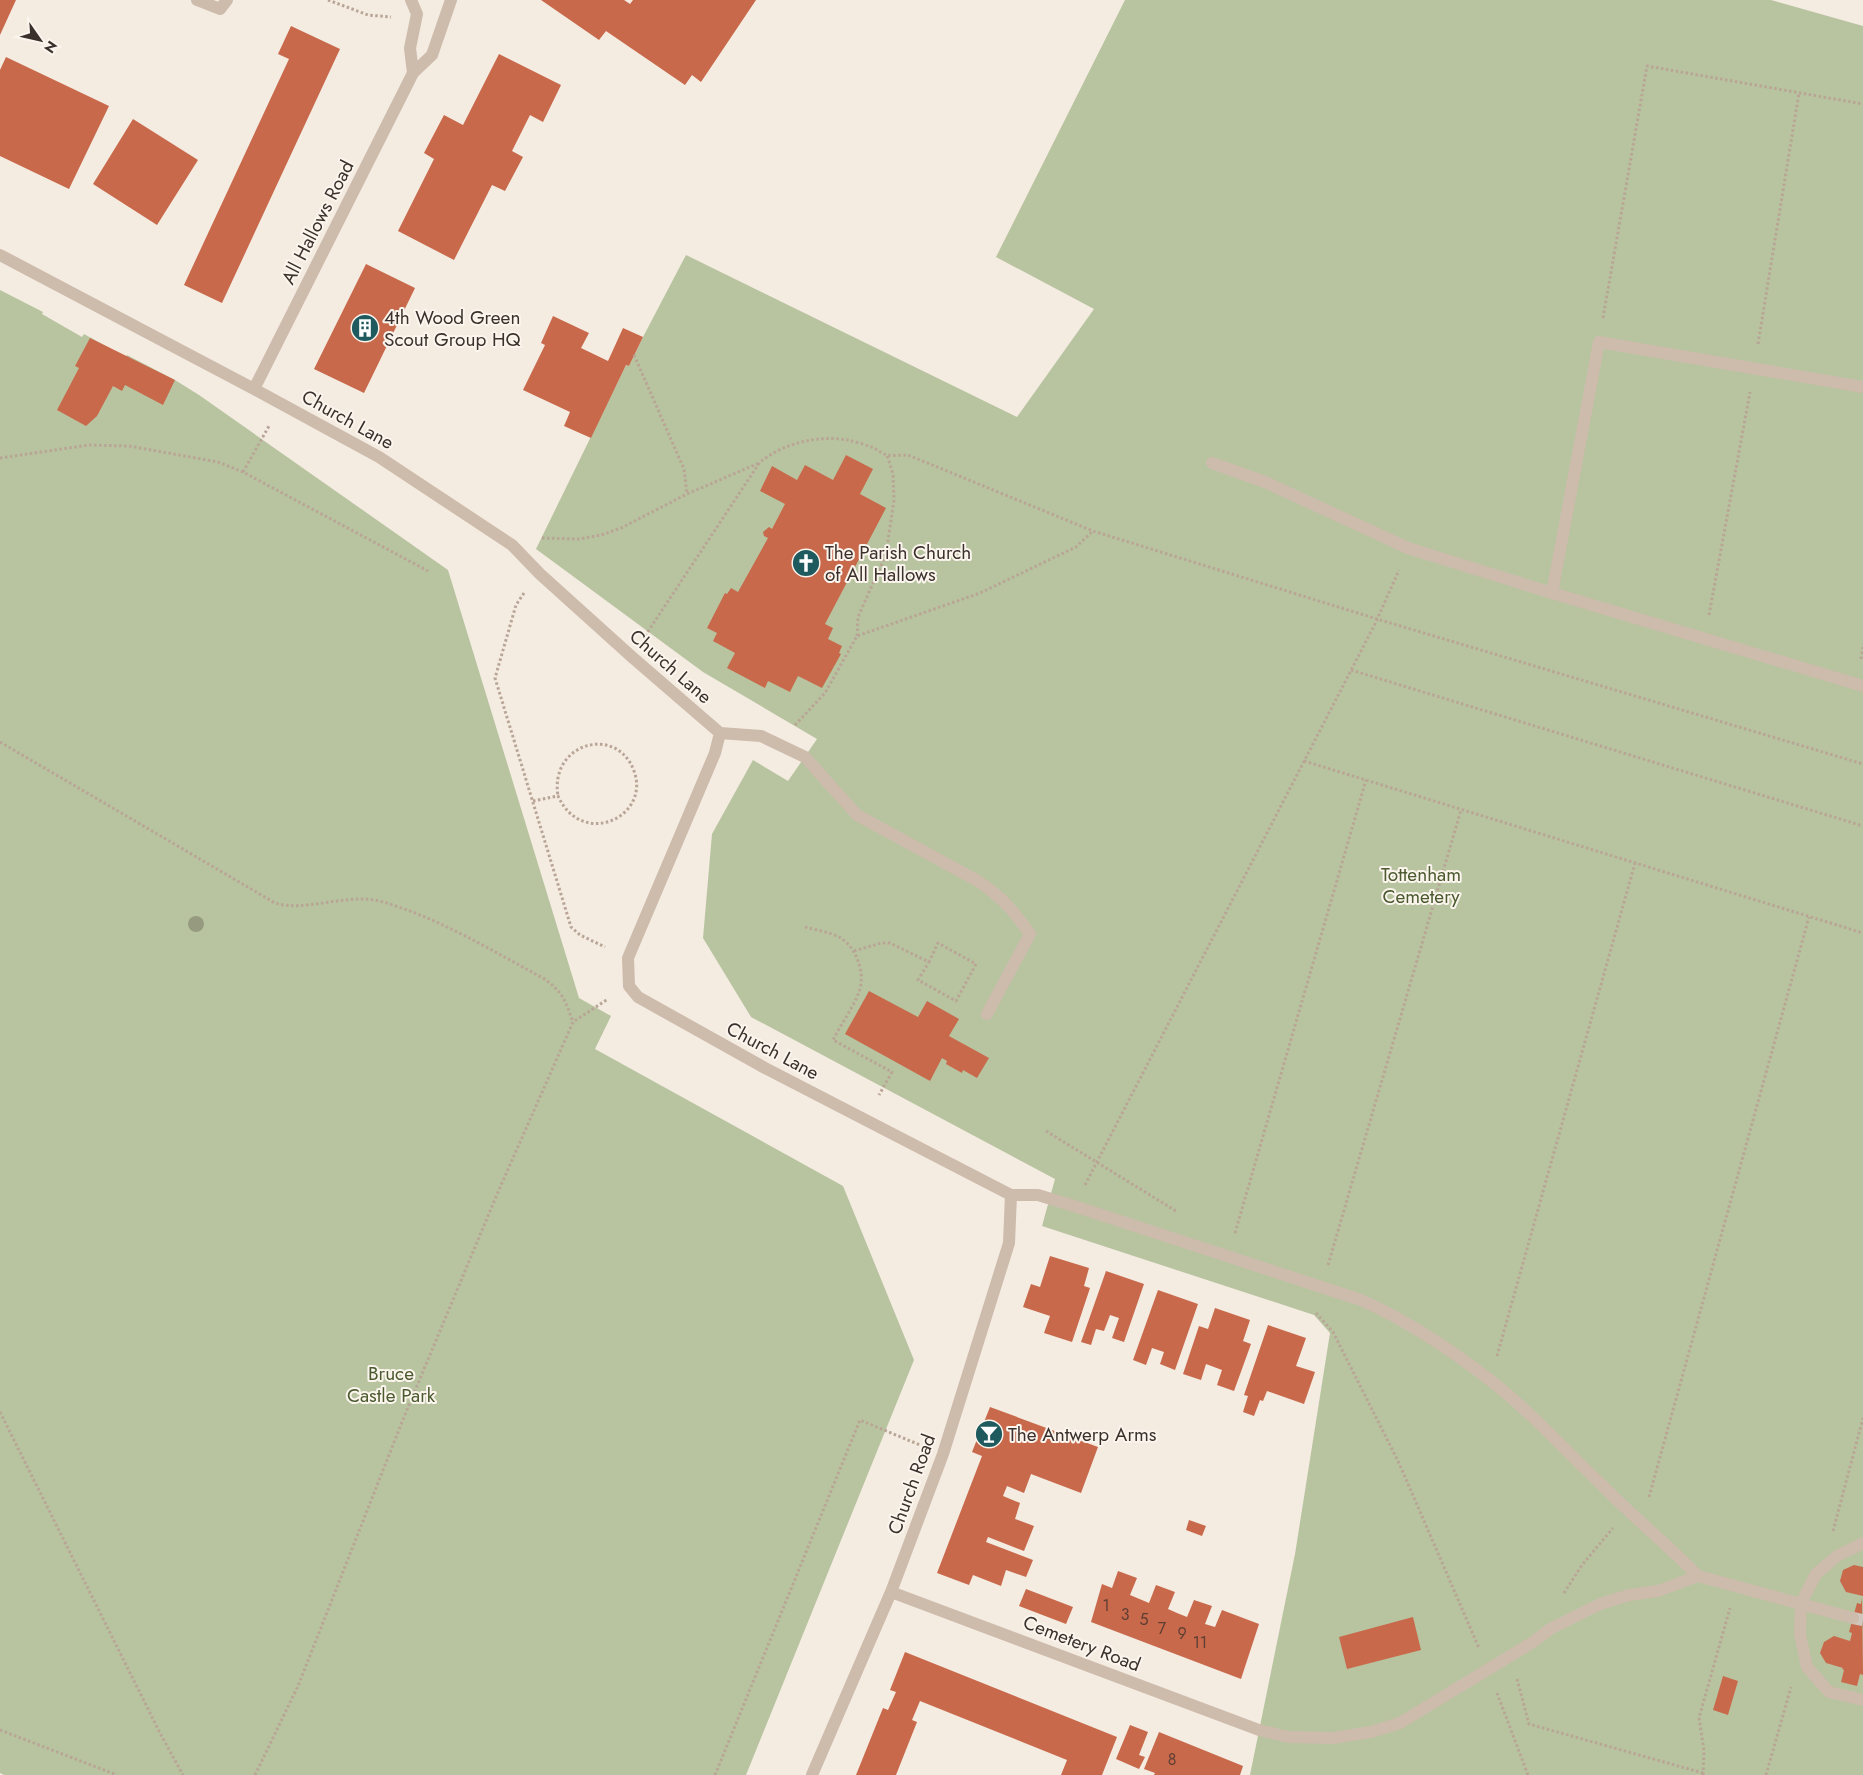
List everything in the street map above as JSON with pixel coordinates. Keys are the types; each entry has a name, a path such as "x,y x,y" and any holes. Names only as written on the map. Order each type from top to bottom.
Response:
{"street":[{"path":"197,0 220,10 227,0"},
{"path":"411,0 417,14 410,48 413,73"},
{"name":"All Hallows Road","path":"254,389 413,73 432,56 451,0"},
{"name":"Church Lane","path":"0,255 281,403 379,457 512,546 540,574 632,657 720,733"},
{"path":"1552,593 1599,342 1863,387"},
{"path":"1212,463 1265,482 1408,548 1863,686"},
{"path":"630,986 628,958 715,753 720,733 761,736 806,757 857,815 978,881 1011,906 1030,934 987,1014"},
{"name":"Church Lane","path":"630,986 638,997 652,1006 765,1068 1011,1195"},
{"path":"1011,1195 1038,1196 1074,1206 1361,1300 1397,1316 1429,1336 1491,1381 1520,1406 1628,1511 1671,1548 1698,1576 1853,1618"},
{"name":"Church Road","path":"812,1775 892,1592 943,1454 1009,1243 1011,1195"},
{"path":"1863,1543 1837,1556 1816,1574 1802,1603 1800,1635 1808,1667 1830,1692 1863,1700"},
{"name":"Cemetery Road","path":"892,1592 1260,1730 1288,1737 1333,1738 1371,1732 1400,1723 1533,1642 1550,1629 1600,1604 1629,1595 1658,1591 1698,1576"}],"path":[{"path":"328,0 368,15 399,17"},
{"path":"1599,342 1647,66 1863,104"},
{"path":"634,355 684,469 687,494"},
{"path":"243,472 281,403"},
{"path":"535,538 570,539 601,535 621,528 687,494 760,462 772,453 785,447 827,438 848,440 872,447 887,455 908,455 1093,532 1863,764"},
{"path":"0,458 89,445 129,446 218,462 243,472 428,571"},
{"path":"782,745 796,724 825,693 857,636 858,617 886,554 894,500 893,474 887,455"},
{"path":"632,657 760,462"},
{"path":"857,636 980,594 1076,547 1093,532"},
{"path":"1074,1206 1377,619 1408,548"},
{"path":"526,590 516,605 495,678 571,927 580,935 628,958"},
{"path":"1351,670 1863,826"},
{"path":"0,742 275,903 295,906 338,900 372,900 388,903 435,920 543,978 557,988 565,1000 573,1022"},
{"path":"605,745 615,749 630,763 634,772 635,788 631,803 621,814 608,822 598,824 587,823 578,819 569,813 558,796 556,786 557,775 561,765 575,750 585,746 605,745"},
{"path":"1304,761 1863,933"},
{"path":"1229,1256 1366,780"},
{"path":"532,801 558,796"},
{"path":"1322,1287 1461,810"},
{"path":"1491,1381 1635,863"},
{"path":"1641,1523 1809,917"},
{"path":"805,927 837,936 854,951 858,961 860,990 833,1040 892,1072 879,1095"},
{"path":"854,951 890,942 929,962"},
{"path":"938,943 976,964 956,1001 918,980 929,962 938,943"},
{"path":"255,1775 298,1686 404,1418 494,1202 573,1022 630,986"},
{"path":"1046,1132 1181,1214"},
{"path":"1333,1332 1399,1463 1488,1670 1528,1775"},
{"path":"0,1412 160,1733 183,1775"},
{"path":"1837,1556 1832,1534 1863,1418"},
{"path":"715,1775 860,1420 943,1454"},
{"path":"1550,1629 1557,1605 1582,1565 1628,1511"},
{"path":"1510,1656 1529,1724 1703,1774 1704,1751 1699,1718 1737,1586"},
{"path":"1766,1775 1792,1684 1808,1667"},
{"path":"0,1730 117,1775"}],"green space":[{"name":"Tottenham Cemetery","path":"1125,0 1771,0 1863,26 1863,1775 1250,1775 1295,1554 1330,1333 1314,1315 1042,1226 1055,1179 751,1017 703,938 712,834 753,760 788,781 817,739 703,672 536,549 626,365 629,366 686,255 1017,417 1094,309 996,257"},
{"name":"Bruce Castle Park","path":"0,290 43,312 42,314 82,337 84,334 126,357 127,355 199,395 448,570 579,998 611,1016 595,1049 843,1186 914,1360 746,1775 4,1775 0,1773"}],"building":[{"path":"0,0 16,0 0,35"},
{"path":"541,0 624,0 630,4 633,0 756,0 701,82 692,75 685,85 606,31 599,40"},
{"path":"291,26 340,49 222,303 184,285 289,59 278,54"},
{"path":"499,54 561,85 543,122 530,115 512,151 523,157 505,191 492,185 454,260 398,231 434,159 424,153 444,115 463,125"},
{"path":"6,57 109,106 69,189 0,156 0,70"},
{"path":"133,119 198,160 157,225 93,184"},
{"name":"4th Wood Green Scout Group HQ","path":"366,264 415,288 364,393 314,369"},
{"path":"553,316 589,333 581,348 608,361 623,328 643,337 629,366 626,365 591,438 564,426 570,412 523,390 545,345 541,343"},
{"path":"90,338 175,380 163,405 125,385 122,391 113,386 97,416 86,426 57,410 79,368 75,366"},
{"name":"The Parish Church of All Hallows","path":"846,455 873,469 860,494 886,508 825,624 833,628 828,639 842,646 839,653 841,654 822,688 798,676 790,692 768,681 765,688 727,668 735,653 713,641 717,633 707,628 725,593 727,594 731,588 738,592 768,538 764,536 763,532 769,527 772,529 785,504 760,491 772,466 797,480 805,465 833,480"},
{"path":"869,991 918,1017 927,1001 959,1019 949,1036 989,1058 977,1078 963,1070 962,1073 946,1064 947,1061 942,1058 930,1081 845,1034"},
{"path":"1050,1256 1089,1268 1084,1286 1090,1288 1072,1342 1044,1333 1050,1316 1023,1307 1031,1284 1040,1287"},
{"path":"1106,1271 1144,1284 1124,1342 1112,1338 1119,1318 1110,1315 1104,1331 1096,1329 1091,1345 1081,1342"},
{"path":"1158,1290 1198,1304 1175,1370 1160,1364 1164,1352 1152,1348 1146,1365 1133,1360"},
{"path":"1215,1308 1250,1320 1243,1341 1251,1344 1234,1391 1217,1385 1222,1370 1206,1364 1201,1380 1183,1374 1199,1326 1208,1329"},
{"path":"1268,1325 1306,1338 1296,1366 1315,1372 1304,1404 1267,1391 1263,1401 1260,1400 1254,1416 1243,1412 1248,1396 1244,1395"},
{"path":"990,1407 1098,1447 1081,1493 1031,1474 1024,1493 1007,1486 1003,1496 1020,1503 1015,1519 1034,1526 1024,1551 988,1537 986,1542 1033,1560 1026,1577 1006,1570 1001,1586 973,1575 969,1585 937,1573 982,1456 972,1452"},
{"path":"1189,1520 1206,1526 1202,1536 1186,1530"},
{"path":"1854,1565 1863,1567 1863,1596 1846,1592 1840,1581 1843,1570"},
{"path":"1118,1571 1137,1578 1130,1595 1149,1603 1156,1585 1175,1592 1168,1609 1187,1617 1194,1600 1212,1606 1205,1624 1215,1627 1222,1610 1259,1624 1241,1679 1091,1622 1102,1584 1112,1588"},
{"path":"1026,1589 1073,1607 1066,1624 1019,1606"},
{"path":"1862,1598 1863,1675 1860,1674 1857,1686 1841,1682 1843,1668 1826,1663 1820,1653 1824,1642 1834,1636 1850,1641 1852,1633 1849,1632 1857,1603 1861,1604"},
{"path":"1413,1617 1421,1650 1347,1669 1339,1637"},
{"path":"905,1652 1117,1737 1102,1775 1061,1775 1067,1760 920,1701 912,1720 917,1722 896,1775 856,1775 883,1708 888,1710 896,1692 890,1690"},
{"path":"1723,1676 1738,1681 1728,1715 1713,1710"},
{"path":"1130,1725 1148,1732 1139,1755 1145,1757 1139,1769 1116,1759"},
{"path":"1159,1732 1243,1766 1240,1775 1154,1775 1155,1773 1144,1769"}],"tunnel":[{"path":"1853,1618 1863,1620"}],"place":[{"name":"4th Wood Green Scout Group HQ","path":"365,328"},
{"name":"The Parish Church of All Hallows","path":"806,563"},
{"name":"The Antwerp Arms","path":"989,1434"}]}
